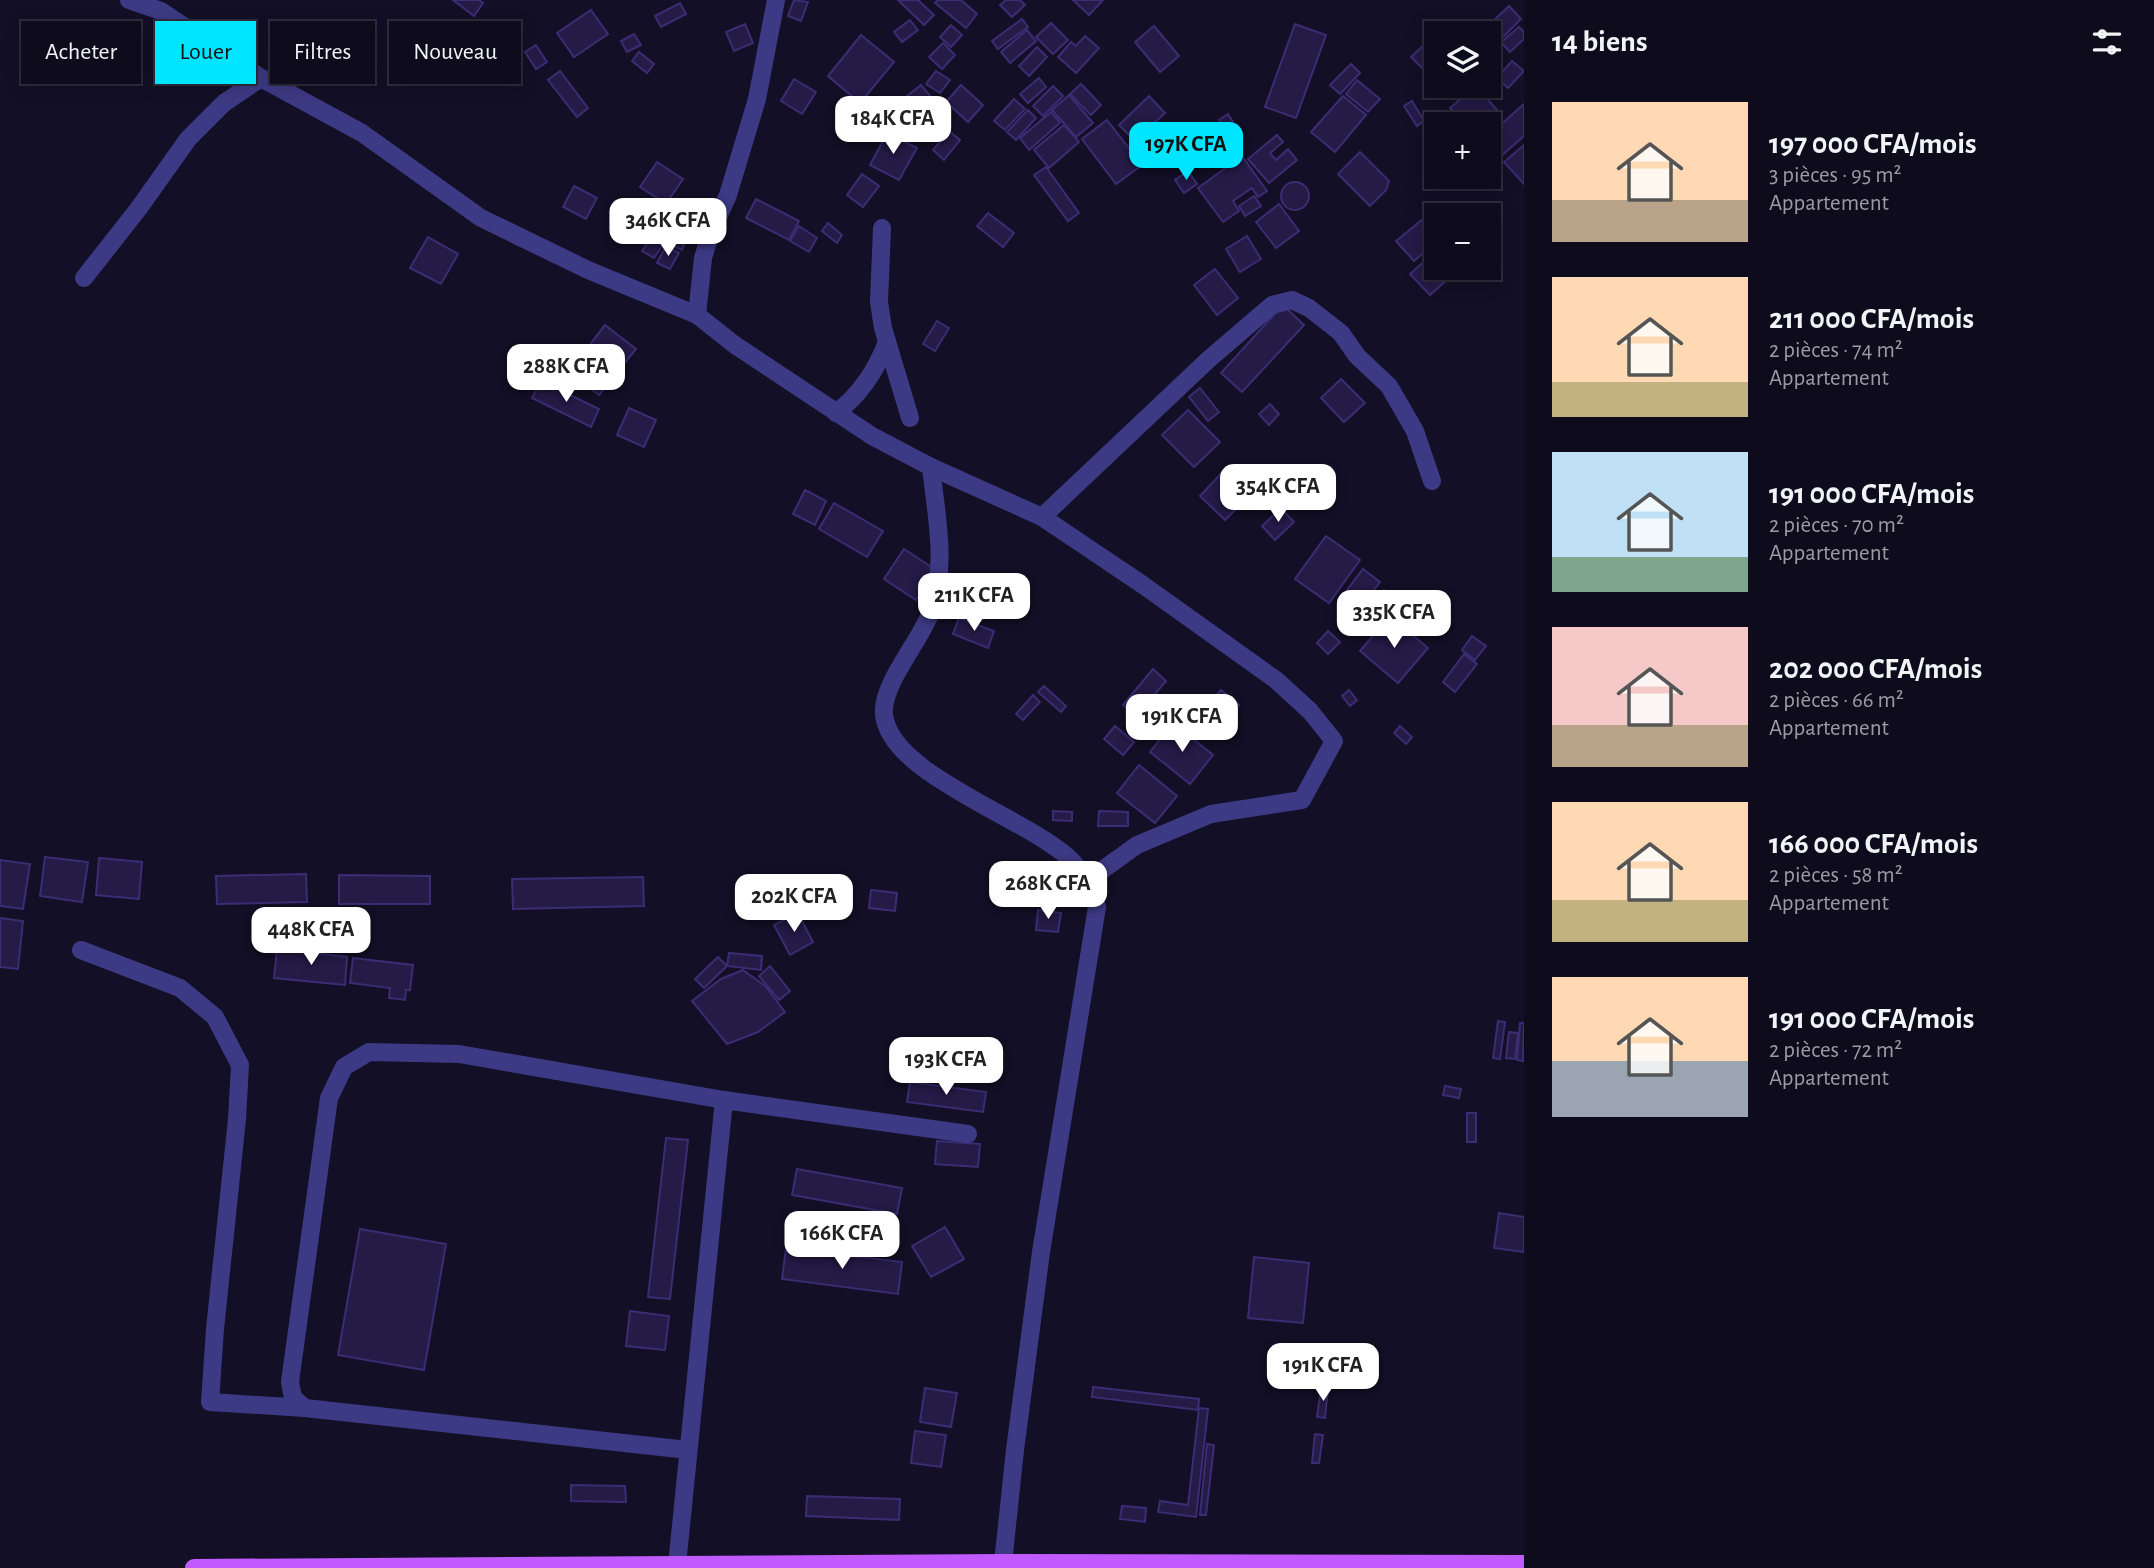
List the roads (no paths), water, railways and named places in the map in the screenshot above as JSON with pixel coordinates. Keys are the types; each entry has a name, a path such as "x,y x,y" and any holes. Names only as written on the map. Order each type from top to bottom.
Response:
{"main road":[{"path":"194,1568 1003,1563 1524,1564"}],"street":[{"path":"129,0 161,11 261,78 362,133 481,218 588,270 696,315 735,345 872,436 931,467 1042,517 1143,584 1276,680 1310,711 1334,741 1303,800 1211,814 1136,845 1087,881"},
{"path":"696,315 703,258 728,195 757,99 776,0"},
{"path":"84,278 139,208 188,139 224,103 261,78"},
{"path":"882,228 879,302 887,342 910,418"},
{"path":"1042,517 1208,360 1272,305 1292,300 1309,308 1340,333 1357,356 1389,386 1415,431 1432,481"},
{"path":"836,413 859,394 880,361 887,342"},
{"path":"931,467 939,537 940,578 932,611 887,694 884,714 891,736 915,763 1071,860 1087,881 1097,907 1041,1252 1003,1563"},
{"path":"81,950 180,988 215,1017 240,1065 210,1402 305,1408 688,1450"},
{"path":"305,1408 293,1398 290,1382 329,1098 344,1067 369,1052 459,1054 724,1100 968,1134"},
{"path":"677,1565 724,1100"}]}
